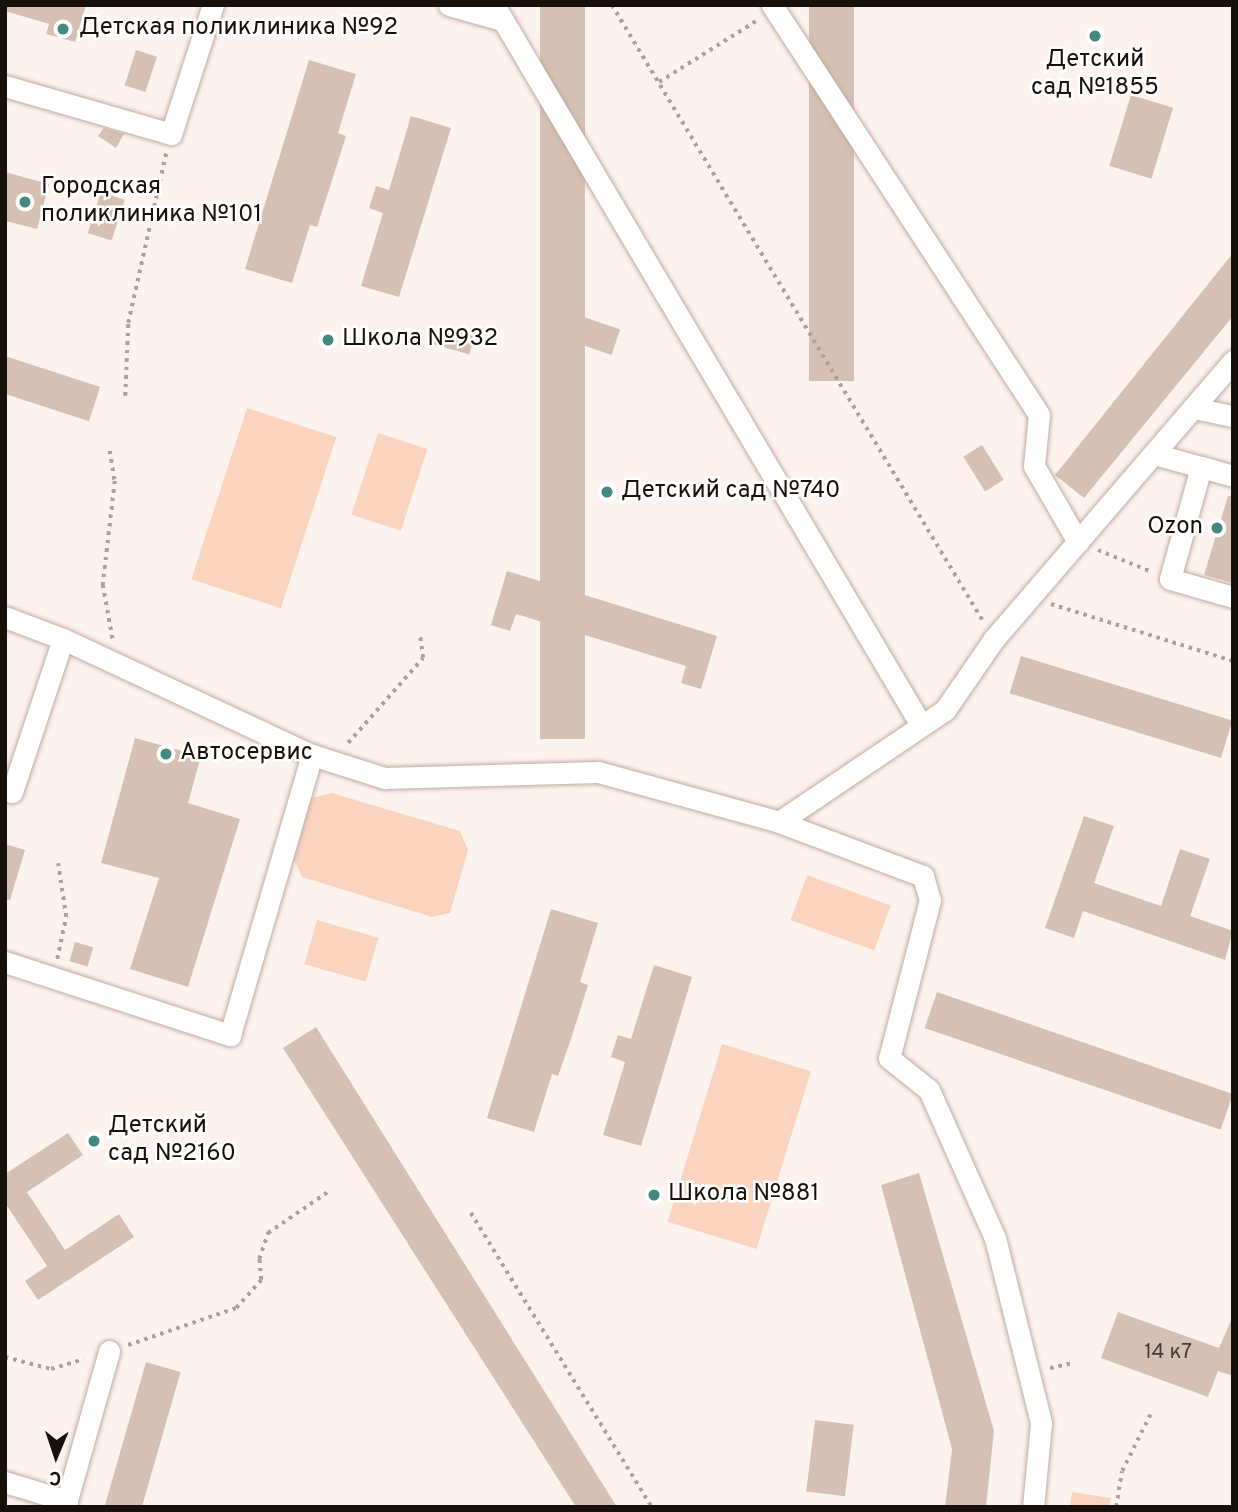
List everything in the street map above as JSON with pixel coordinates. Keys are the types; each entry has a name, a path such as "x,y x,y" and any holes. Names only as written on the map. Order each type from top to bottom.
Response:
{"lane":[{"path":"5,86 171,134 213,5"},
{"path":"449,5 498,12 920,725"},
{"path":"773,8 1039,415 1034,466 1078,542"},
{"path":"779,822 945,710 994,639 1233,361"},
{"path":"1194,408 1233,416"},
{"path":"1153,454 1233,476"},
{"path":"1201,467 1170,579 1233,597"},
{"path":"5,617 63,639 312,755 384,778 598,772 779,822 923,876 930,900 889,1058 929,1090 995,1238 1031,1371 1041,1423 1033,1507"},
{"path":"5,790 12,792 63,639"},
{"path":"5,962 230,1035 312,755"},
{"path":"5,1482 66,1504 109,1351"}],"path":[{"path":"612,5 994,639"},
{"path":"659,82 773,8"},
{"path":"125,396 128,323 171,134"},
{"path":"110,451 115,481 103,585 118,664"},
{"path":"1078,542 1170,579"},
{"path":"1030,598 1233,661"},
{"path":"312,755 353,742 423,658 420,637"},
{"path":"53,978 66,917 58,864"},
{"path":"5,1357 51,1368 236,1308 261,1280 259,1259 268,1233 329,1191"},
{"path":"471,1213 652,1507"},
{"path":"1031,1371 1074,1363"},
{"path":"1116,1507 1122,1471 1152,1413"}],"shaded area":[{"path":"247,408 336,437 281,608 191,579"},
{"path":"378,433 427,449 401,531 351,515"},
{"path":"332,793 460,831 468,850 450,913 432,917 302,877 294,860 311,798"},
{"path":"807,875 891,905 874,951 791,920"},
{"path":"317,920 379,938 366,982 304,964"},
{"path":"722,1044 811,1071 757,1249 668,1222"},
{"path":"1072,1492 1111,1498 1109,1507 1070,1507"}],"building":[{"name":"Детская поликлиника №92","path":"5,5 86,5 75,42 46,34 49,24 5,11"},
{"path":"540,5 585,5 585,739 540,739"},
{"path":"809,5 854,5 854,381 809,381"},
{"path":"136,50 157,57 145,92 125,85"},
{"path":"309,60 356,74 338,133 346,136 317,227 310,225 292,283 245,269"},
{"path":"1131,95 1173,108 1151,179 1109,166"},
{"path":"411,116 451,128 399,297 361,286 383,213 369,208 376,186 389,190"},
{"path":"104,128 124,134 116,148 98,136"},
{"name":"Городская поликлиника №101","path":"5,172 49,184 37,229 5,221"},
{"path":"101,192 125,200 111,241 88,233"},
{"path":"1233,253 1233,316 1084,498 1055,475"},
{"path":"555,307 620,329 611,355 546,333"},
{"path":"439,326 475,336 469,354 434,344"},
{"path":"5,356 100,387 89,421 5,394"},
{"path":"982,445 1004,480 985,491 963,457"},
{"path":"1228,496 1233,496 1233,583 1204,575"},
{"path":"507,571 717,636 701,689 681,683 686,666 516,614 510,631 491,625"},
{"path":"1021,656 1232,721 1221,758 1010,693"},
{"path":"135,738 201,756 188,803 240,819 188,987 130,969 159,878 101,863"},
{"path":"1084,816 1114,826 1094,883 1161,906 1180,849 1210,859 1190,916 1233,931 1225,960 1083,911 1074,938 1045,928"},
{"path":"5,844 25,850 10,900 5,900"},
{"path":"551,909 598,923 580,982 588,985 558,1076 552,1074 534,1132 487,1118"},
{"path":"75,942 93,947 88,966 69,961"},
{"path":"654,965 692,977 641,1146 603,1135 625,1062 611,1057 618,1035 631,1039"},
{"path":"937,992 1233,1094 1221,1130 925,1028"},
{"path":"316,1027 617,1507 576,1507 283,1048"},
{"path":"68,1133 83,1155 27,1192 65,1250 119,1214 134,1237 38,1300 25,1281 47,1266 5,1203 5,1174"},
{"path":"919,1173 994,1431 986,1507 945,1507 952,1449 881,1185"},
{"path":"1118,1312 1219,1348 1233,1316 1233,1376 1218,1371 1208,1397 1101,1358"},
{"path":"146,1362 181,1372 142,1507 104,1507"},
{"path":"815,1420 854,1425 845,1496 806,1491"}],"place":[{"name":"Детская поликлиника №92","path":"63,29"},
{"name":"Детский сад №1855","path":"1095,36"},
{"name":"Городская поликлиника №101","path":"25,202"},
{"name":"Школа №932","path":"328,340"},
{"name":"Детский сад №740","path":"607,492"},
{"name":"Ozon","path":"1217,528"},
{"name":"Автосервис","path":"166,754"},
{"name":"Детский сад №2160","path":"94,1141"},
{"name":"Школа №881","path":"654,1195"}]}
